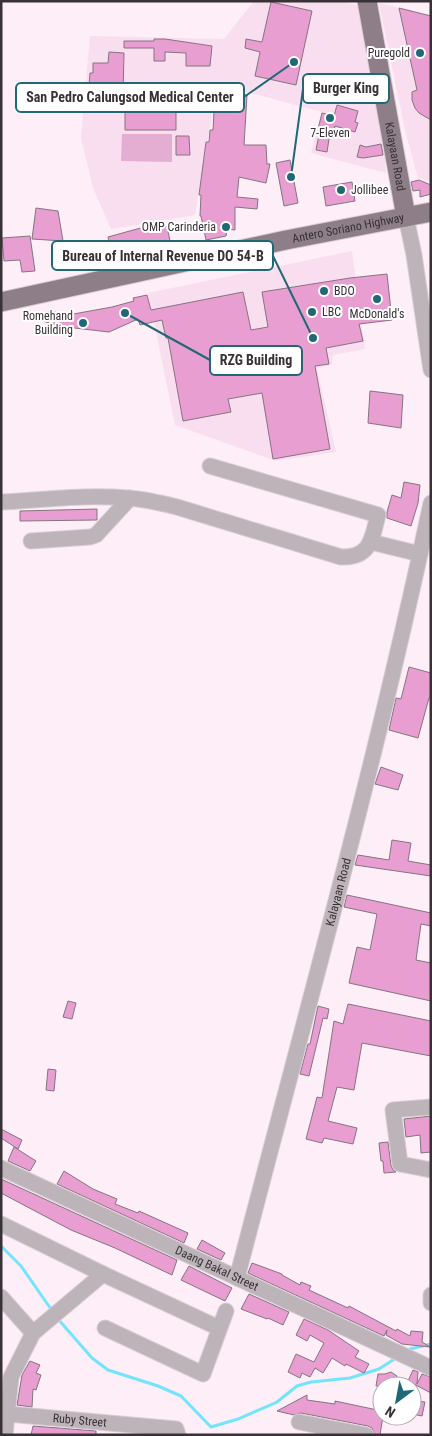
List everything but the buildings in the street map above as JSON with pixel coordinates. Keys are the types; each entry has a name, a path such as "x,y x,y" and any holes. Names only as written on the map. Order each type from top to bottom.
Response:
{"main road":[{"name":"Kalayaan Road","path":"367,1 406,217"},
{"name":"Antero Soriano Highway","path":"1,302 286,240 431,212"}],"street":[{"name":"Kalayaan Road","path":"406,217 414,255 431,370"},
{"path":"1,502 83,497 130,498 177,507 341,557 357,555 363,552 371,542 378,515 210,466"},
{"path":"31,541 90,537 96,534 130,498"},
{"name":"Kalayaan Road","path":"237,1278 344,870 431,503"},
{"path":"371,542 420,554"},
{"path":"431,1107 393,1110 400,1164 431,1170"},
{"name":"Daang Bakal Street","path":"1,1168 431,1368"},
{"path":"1,1224 219,1328"},
{"path":"5,1435 11,1376 36,1331 103,1274"},
{"path":"431,1296 431,1303"},
{"path":"1,1297 36,1331"},
{"path":"105,1328 204,1374 226,1311"},
{"name":"Ruby Street","path":"8,1414 123,1429 176,1429 178,1435"},
{"path":"299,1422 366,1435"}],"shaded area":[{"path":"254,1 342,1 357,5 382,129 386,173 311,153 322,112 217,84 195,215 111,229 93,188 81,138 90,36 224,39"},
{"path":"379,3 431,16 431,182 418,178 405,130"},
{"path":"122,134 172,134 172,162 121,161"},
{"path":"352,251 365,349 333,355 332,365 317,368 336,452 276,461 175,425 148,293"}],"waterway":[{"path":"1,1246 21,1266 53,1312"},
{"path":"58,1319 92,1358 108,1370 158,1386 181,1396 211,1427 238,1419 277,1402 297,1386 311,1382 350,1378 379,1369 396,1358"},
{"path":"405,1352 431,1344"}],"place":[{"name":"Puregold","path":"420,53"},
{"name":"San Pedro Calungsod Medical Center","path":"294,62"},
{"name":"7-Eleven","path":"330,118"},
{"name":"Burger King","path":"291,177"},
{"name":"Jollibee","path":"341,190"},
{"name":"OMP Carinderia","path":"226,227"},
{"name":"BDO","path":"324,291"},
{"name":"McDonald's","path":"377,299"},
{"name":"LBC","path":"312,312"},
{"name":"RZG Building","path":"125,313"},
{"name":"Romehand Building","path":"83,323"},
{"name":"Bureau of Internal Revenue DO 54-B","path":"313,338"}]}
